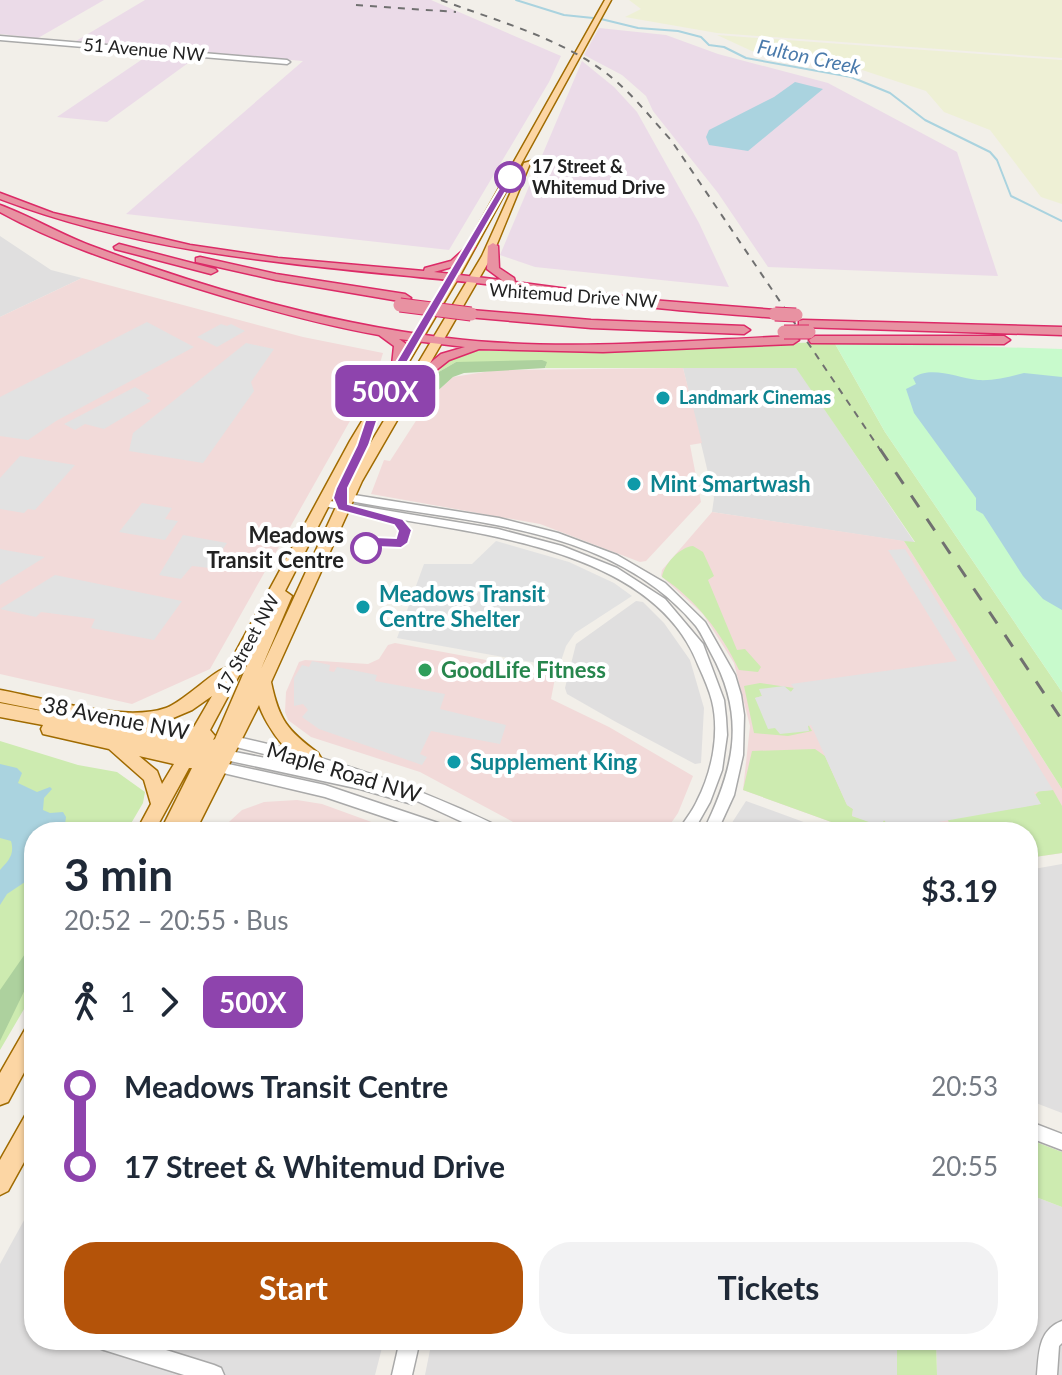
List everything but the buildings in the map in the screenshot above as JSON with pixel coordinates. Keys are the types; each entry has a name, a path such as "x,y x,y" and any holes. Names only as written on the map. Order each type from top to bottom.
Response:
{"highway":[{"name":"Whitemud Drive NW","path":"0,196 110,236 223,266 402,302"},
{"path":"0,206 25,222 147,269 236,296 371,331 417,339 561,348 783,327"},
{"name":"Whitemud Drive NW","path":"0,206 147,255 268,283 402,302 619,326 783,327 1035,335 1062,331"},
{"path":"42,213 190,248 552,289 783,327 1035,335"},
{"path":"493,246 491,263 501,277 552,289"},
{"path":"327,265 435,270 455,263 470,247"},
{"path":"371,331 399,342 401,350 396,372"},
{"name":"Whitemud Drive NW","path":"1035,335 1062,342"},
{"path":"411,386 445,357 491,346"}],"main road":[{"name":"17 Street NW","path":"150,822 160,804 210,751 263,683 337,499 363,445 376,406 454,277 608,0"},
{"name":"17 Street NW","path":"189,822 246,649 305,538 337,499 411,386 493,246 565,82"},
{"path":"174,822 210,751 251,681 305,538"},
{"path":"121,719 147,719 182,709 210,690 246,649"},
{"path":"263,683 266,707 279,733 312,758"},
{"name":"38 Avenue NW","path":"0,696 121,719 210,751"},
{"path":"0,710 210,751"},
{"name":"38 Avenue NW","path":"0,717 115,746 210,751"},
{"path":"115,746 151,776 160,804"},
{"path":"0,1094 24,1051"},
{"path":"0,1183 24,1140"}],"street":[{"name":"51 Avenue NW","path":"0,38 287,62"},
{"path":"337,499 547,545 624,576 671,612 698,649 719,706 721,741 713,782 692,822"},
{"path":"337,499 496,522 558,537 621,561 673,595 700,624 719,654 736,700 739,743 735,771 714,822"},
{"path":"210,751 360,783 460,813"},
{"name":"Maple Road NW","path":"210,751 312,758 391,782 478,822"},
{"name":"Maple Road NW","path":"210,751 417,822"},
{"path":"1038,1133 1062,1142"},
{"path":"1047,1375 1047,1349 1054,1335 1061,1330"},
{"path":"135,1350 214,1375"},
{"path":"402,1375 408,1350"}],"shaded area":[{"path":"0,0 104,0 38,38 0,34"},
{"path":"145,0 431,0 561,56 549,82 449,250 126,214 303,61 76,41"},
{"path":"599,28 666,35 718,54 828,83 957,152 998,276 768,267 718,193 653,111 646,96 622,75 584,55"},
{"path":"150,54 195,58 107,122 57,117"},
{"path":"582,61 614,87 637,112 699,223 729,287 535,267 500,255"},
{"path":"0,236 51,270 82,278 0,317"},
{"path":"82,278 303,337 383,353 377,373 210,669 132,704 0,674 0,317"},
{"path":"147,322 194,347 56,421 28,440 0,436 0,397"},
{"path":"221,324 231,324 245,331 217,347 197,337"},
{"path":"246,343 274,349 251,382 254,391 203,463 129,451 133,433"},
{"path":"796,367 915,543 712,512 714,498 683,368"},
{"path":"683,368 702,443 690,445 701,502 646,561 640,562 540,524 371,494 384,460 390,461 432,396 453,377 497,370"},
{"path":"135,387 150,396 146,398 151,401 104,429 85,424 75,430 64,424"},
{"path":"20,456 75,465 35,510 28,509 24,513 0,509 0,478"},
{"path":"142,503 172,508 165,519 178,521 165,540 119,532"},
{"path":"712,512 904,541 1062,789 1062,853 1038,857 1038,822 831,822 743,790 750,726 734,663 703,614 661,576 662,570"},
{"path":"183,535 227,543 210,568 192,566 181,579 159,575"},
{"path":"496,541 569,562 614,583 632,596 575,633 566,646 559,667 397,638 424,564 472,564"},
{"path":"0,549 5,550 45,557 0,585"},
{"path":"905,549 1053,790 1034,792 1041,804 939,822 869,822 852,816 853,809 847,805 811,725 808,726 809,731 780,734 775,728 768,729 755,698 762,696 759,689 784,686 791,692 794,688 791,684 957,661 888,550"},
{"path":"55,575 182,601 154,640 91,628 95,619 41,612 36,617 0,609"},
{"path":"636,601 643,602 664,623 690,660 704,708 701,763 695,764 567,694 565,688 576,644"},
{"path":"395,643 556,673 551,699 609,727 693,776 678,813 672,822 513,822 420,772 311,737 288,720 285,712 286,692 299,662 368,664 379,659 388,645"},
{"path":"312,661 330,665 329,671 334,672 337,667 377,675 375,681 445,694 440,709 506,725 500,744 431,731 420,754 427,757 422,765 319,729 302,717 308,710 303,704 294,706 294,678 302,665 309,667"},
{"path":"297,800 322,804 372,822 229,822 242,810 264,802"},
{"path":"746,801 804,822 732,822"},
{"path":"1062,864 1062,1113 1038,1104 1038,868"},
{"path":"1038,1198 1062,1207 1062,1375 937,1375 936,1350 1038,1350"},
{"path":"24,1220 24,1350 381,1350 375,1375 0,1375 0,1264"},
{"path":"430,1350 897,1350 897,1375 425,1375"}],"green space":[{"path":"629,0 1062,0 1062,58 717,33 625,17 641,9"},
{"path":"717,35 1062,60 1062,204 1041,197 990,130 944,112 926,91 853,67 754,52"},
{"path":"834,342 885,432 1062,692 1062,789 904,541 915,542 796,368 545,368 456,362 437,373 447,362 472,351"},
{"path":"834,342 1062,349 1062,692 885,432"},
{"path":"456,362 547,362 545,368 464,373 453,377 432,396 425,394 437,373"},
{"path":"693,546 703,552 714,576 708,580 737,650 745,649 761,667 758,672 739,670 706,618 686,596 662,577 673,557"},
{"path":"760,683 794,688 791,692 785,689 760,690 762,696 755,698 775,728 808,731 808,724 812,731 788,736 754,733 744,686"},
{"path":"0,741 78,765 117,772 145,792 143,803 132,822 24,822 24,1009 0,1050"},
{"path":"815,749 825,756 847,805 853,809 852,816 871,822 831,822 743,790 752,751"},
{"path":"1053,790 1062,806 1062,853 1038,857 1038,822 949,822 947,819 1040,804 1035,795 1039,791"},
{"path":"24,955 24,992 0,1041 0,990"},
{"path":"1038,1143 1062,1152 1062,1207 1038,1198"},
{"path":"897,1350 936,1350 937,1375 897,1375"}],"water":[{"path":"795,82 823,89 748,151 709,145 706,137 709,130 774,97"},
{"path":"944,373 984,380 1024,373 1062,377 1062,610 1043,599 1023,576 983,514 976,510 976,498 914,413 906,389 916,384 913,378 920,374"},
{"path":"0,764 17,768 22,773 18,783 37,792 50,787 52,789 44,798 43,810 63,812 66,817 65,822 24,822 24,883 7,894 0,905 0,870 12,850 11,841 0,838"}],"waterway":[{"name":"Fulton Creek","path":"516,0 564,15 593,18"},
{"name":"Fulton Creek","path":"601,19 638,28 678,31 701,37 709,45 724,47 746,58 851,77 890,93 925,120 990,152 997,160 1011,196 1062,221"}],"railway":[{"path":"441,0 568,49 606,73 632,96 671,140 881,451"},
{"path":"356,5 456,12"},
{"path":"880,449 1062,720"}],"bus line":[{"name":"500X","path":"366,548 375,542 401,543 405,530 399,522 343,507 340,498 342,488 363,445 376,406 510,177"}],"place":[{"name":"17 Street & Whitemud Drive","path":"510,177"},
{"name":"Landmark Cinemas","path":"663,398"},
{"name":"Mint Smartwash","path":"634,484"},
{"name":"Meadows Transit Centre","path":"366,548"},
{"name":"Meadows Transit Centre Shelter","path":"363,607"},
{"name":"GoodLife Fitness","path":"425,670"},
{"name":"Supplement King","path":"454,762"}]}
